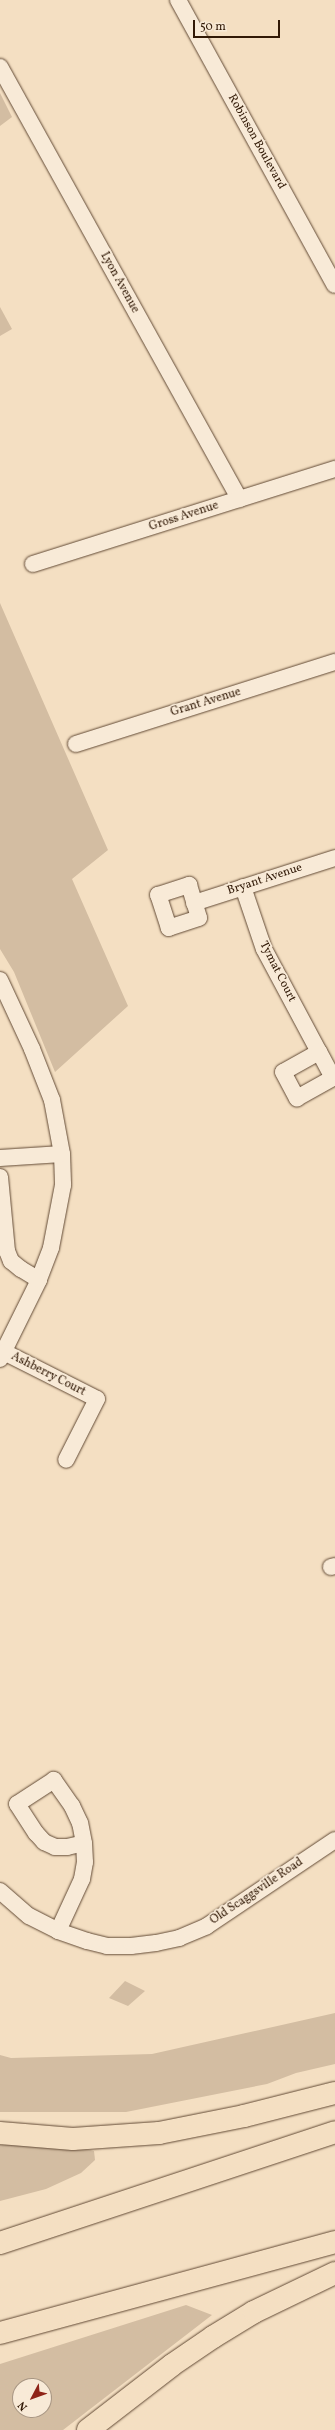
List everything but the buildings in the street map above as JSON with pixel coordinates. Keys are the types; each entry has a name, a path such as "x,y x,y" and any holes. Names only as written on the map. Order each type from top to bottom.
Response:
{"highway":[{"path":"0,2133 73,2139 159,2134 237,2118 335,2093"},
{"path":"0,2242 335,2132"},
{"path":"0,2333 335,2242"},
{"path":"88,2430 172,2364 212,2337 254,2312 335,2273"}],"street":[{"name":"Robinson Boulevard","path":"178,0 335,285"},
{"name":"Lyon Avenue","path":"0,66 239,499"},
{"name":"Gross Avenue","path":"33,564 335,469"},
{"name":"Grant Avenue","path":"76,744 335,662"},
{"name":"Bryant Avenue","path":"194,903 335,858"},
{"name":"Tymat Court","path":"243,887 264,949 319,1052"},
{"path":"0,980 43,1076 52,1100 62,1154 63,1185 57,1227 39,1280 2,1355"},
{"path":"0,1158 62,1154"},
{"path":"0,1177 7,1251 11,1260 21,1269 39,1280"},
{"name":"Ashberry Court","path":"2,1355 97,1399 66,1460"},
{"path":"58,1931 82,1879 85,1862 84,1843 80,1823 54,1780 17,1804 44,1842 55,1847 84,1843"},
{"name":"Old Scaggsville Road","path":"0,1891 29,1916 58,1931 107,1946 131,1946 179,1938 207,1926 236,1908 335,1840"}],"shaded area":[{"path":"0,93 12,117 0,126"},
{"path":"0,307 12,329 0,336"},
{"path":"0,603 108,850 72,879 128,1006 55,1072 14,972 0,949"},
{"path":"125,1981 145,1991 128,2006 109,1998"},
{"path":"335,2013 335,2064 296,2073 267,2084 126,2112 0,2112 0,2055 11,2058 152,2054"},
{"path":"0,2145 35,2145 86,2149 94,2151 95,2160 81,2173 46,2189 0,2201"},
{"path":"186,2305 212,2315 63,2430 0,2430 0,2364"}]}
